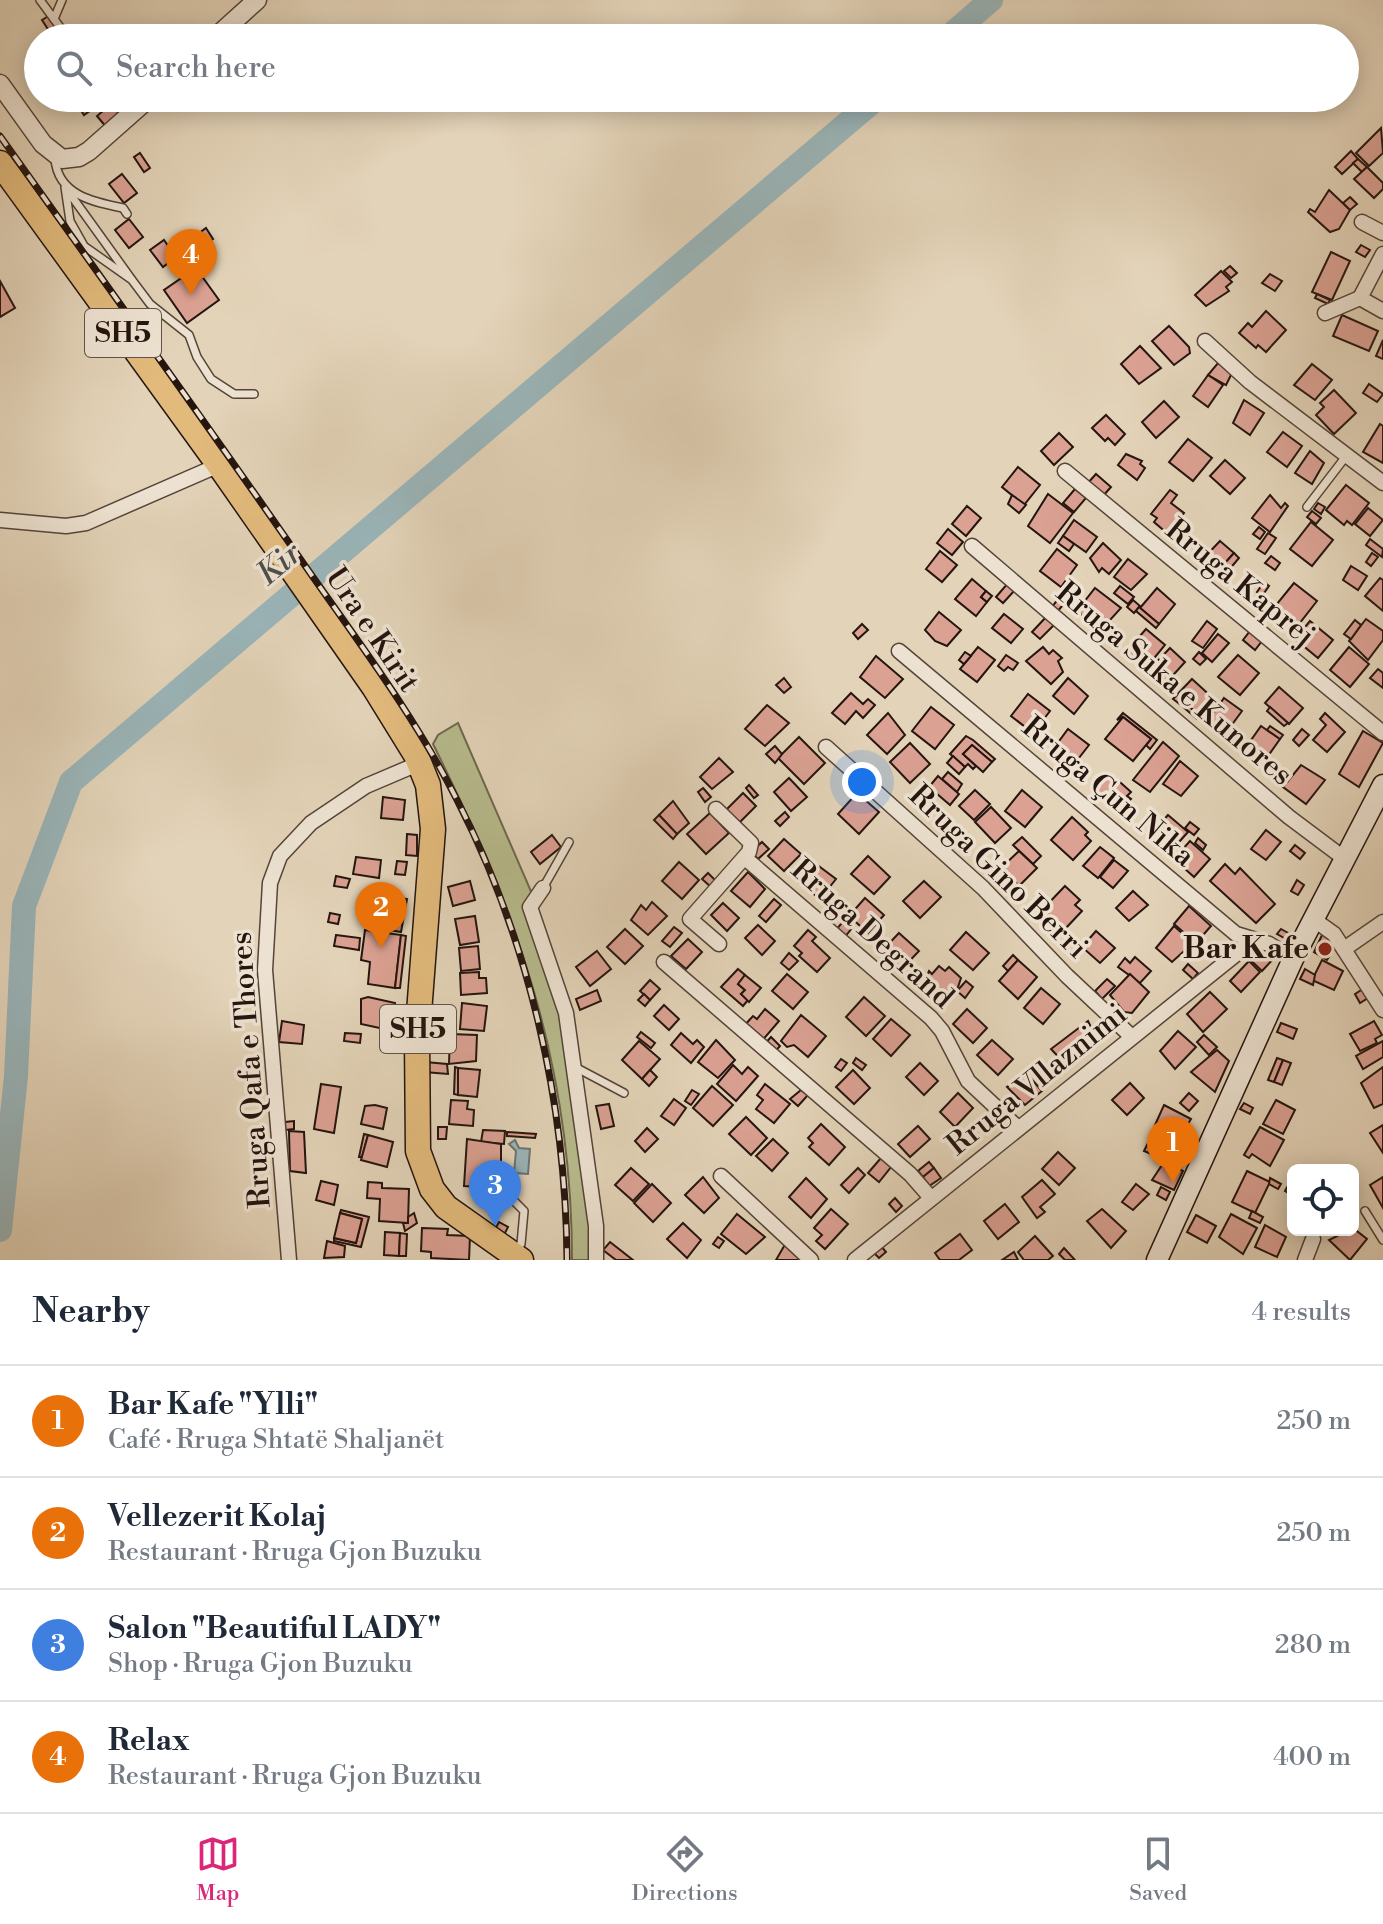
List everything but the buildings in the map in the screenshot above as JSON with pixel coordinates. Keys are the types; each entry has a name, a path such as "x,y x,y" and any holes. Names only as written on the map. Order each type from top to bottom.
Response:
{"main road":[{"name":"SH5","path":"0,163 219,465"},
{"name":"Ura e Kirit","path":"219,465 374,687 418,759"},
{"name":"SH5","path":"418,759 433,806 433,829 417,1039 418,1151 432,1189 446,1207 511,1258"},
{"path":"1157,1260 1293,959 1383,785"}],"street":[{"path":"230,24 257,0"},
{"path":"0,84 55,157 79,157 134,112"},
{"path":"1362,222 1383,233"},
{"path":"1325,313 1360,298 1383,254"},
{"path":"1360,298 1383,311"},
{"path":"1205,341 1250,382 1383,483"},
{"path":"0,520 66,526 86,523 219,465"},
{"name":"Rruga Kaprej","path":"1065,471 1383,733"},
{"name":"Rruga Suka e Kunores","path":"972,546 1289,817 1345,859"},
{"name":"Rruga Çun Nika","path":"899,651 1236,934 1269,944 1293,959"},
{"name":"Rruga Gino Berri","path":"826,747 983,888 1067,976 1131,1036"},
{"name":"Rruga Qafa e Thores","path":"289,1260 265,970 265,926 270,883 280,856 311,823 366,786 418,759"},
{"name":"Rruga Degrand","path":"716,809 751,843 745,858 690,919 719,944"},
{"name":"Rruga Degrand","path":"745,858 931,1018 942,1031 968,1081 1018,1128"},
{"path":"543,888 530,907 566,1013 596,1226 596,1260"},
{"path":"1313,919 1334,934 1383,1010"},
{"path":"1344,949 1383,922"},
{"name":"Rruga Vllaznimi","path":"855,1260 1240,951 1250,939"},
{"path":"664,962 910,1174 931,1198"},
{"path":"721,1176 811,1260"},
{"path":"1305,1260 1313,1239"}],"lane":[{"path":"40,0 58,24"},
{"path":"54,19 62,0"},
{"path":"127,112 130,116"},
{"path":"55,157 56,172 65,187 150,304 189,335 197,357 211,379 234,394 254,394"},
{"path":"65,187 98,203 123,208 127,214"},
{"path":"65,187 70,221 84,246 132,280"},
{"path":"1307,507 1347,455"},
{"path":"543,888 569,842"},
{"path":"575,1067 624,1093"},
{"path":"510,1197 524,1211 521,1244 511,1258"},
{"path":"1365,1211 1383,1240"}],"green space":[{"path":"458,723 533,896 562,1022 594,1260 572,1260 570,1189 562,1121 534,993 491,869 433,744 438,735"}],"water":[{"path":"515,1140 519,1148 530,1149 528,1174 514,1173 516,1151 509,1144"}],"waterway":[{"name":"Kir","path":"963,24 991,0"},
{"name":"Kir","path":"0,1230 16,1076 24,906 71,782 861,112"}],"railway":[{"path":"0,136 382,676 422,737 457,800 504,909 539,1024 560,1142 567,1260"}],"place":[{"name":"Relax","path":"191,295"},
{"name":"Vellezerit Kolaj","path":"381,948"},
{"name":"Bar Kafe","path":"1325,949"},
{"name":"Bar Kafe \"Ylli\"","path":"1173,1183"},
{"name":"Salon \"Beautiful LADY\"","path":"495,1226"}]}
